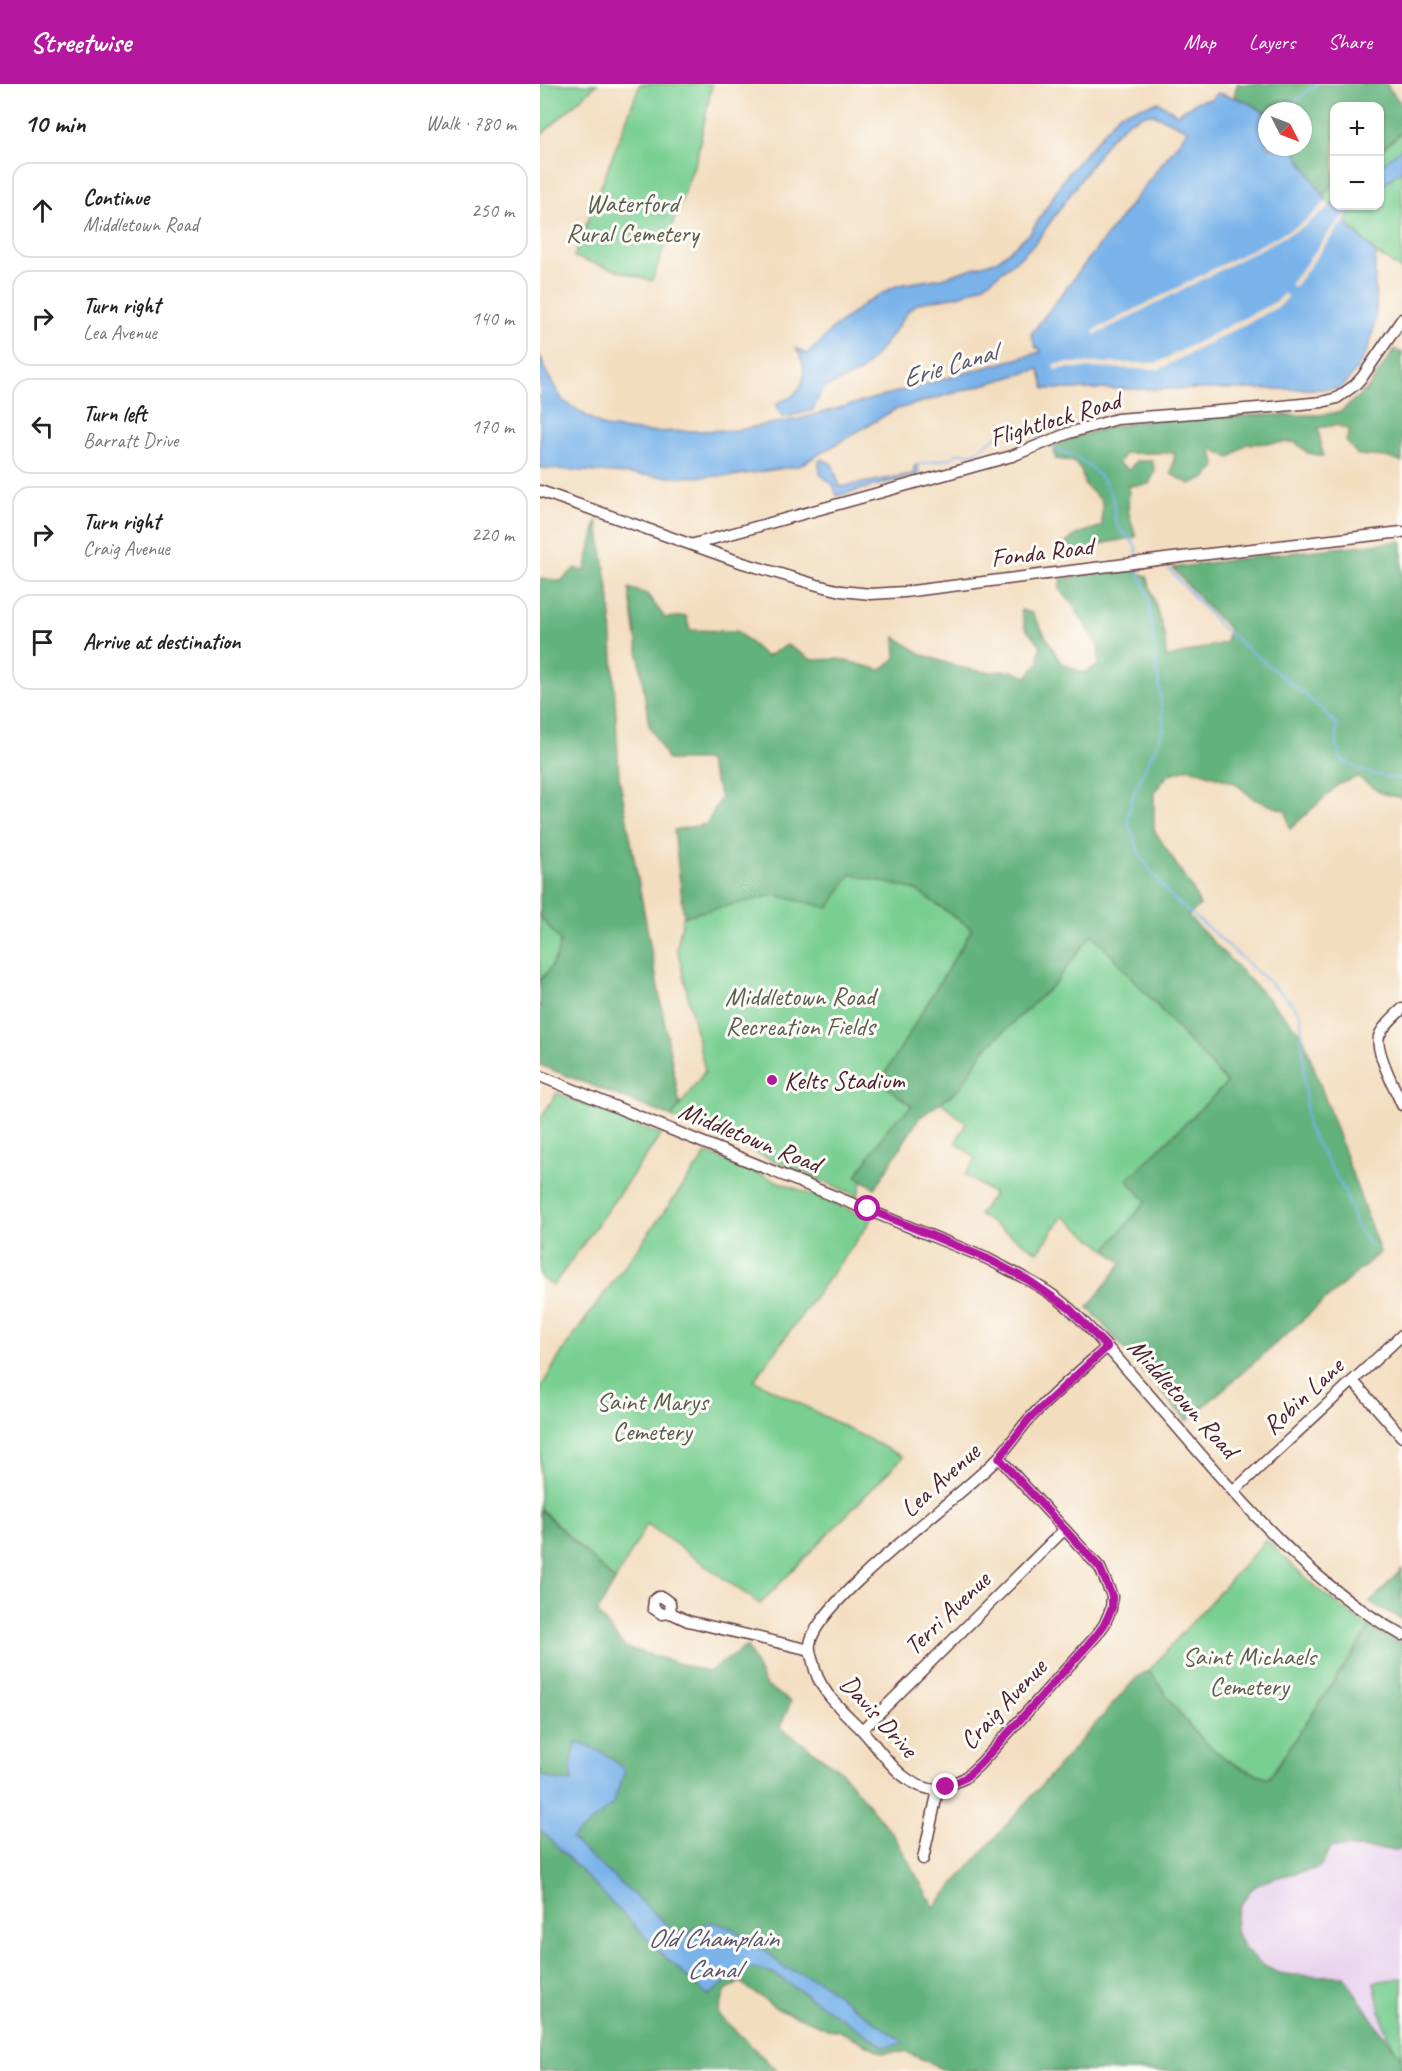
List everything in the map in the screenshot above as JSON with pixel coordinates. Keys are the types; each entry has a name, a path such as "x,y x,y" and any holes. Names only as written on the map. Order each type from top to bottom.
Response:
{"street":[{"name":"Flightlock Road","path":"693,544 1012,456 1069,433 1117,419 1291,405 1337,398 1363,376 1402,319"},
{"name":"Fonda Road","path":"540,490 744,563 841,591 871,594 904,592 1162,559 1402,532"},
{"path":"1402,1009 1380,1034 1378,1041 1384,1064 1402,1105"},
{"name":"Middletown Road","path":"540,1076 988,1259 1052,1295 1069,1308 1107,1347 1234,1490 1326,1584 1358,1608 1402,1635"},
{"name":"Robin Lane","path":"1234,1490 1402,1335"},
{"name":"Lea Avenue","path":"810,1650 813,1634 833,1607 859,1581 999,1458 1029,1419 1107,1347"},
{"path":"1353,1381 1402,1437"},
{"path":"999,1458 1064,1530"},
{"name":"Craig Avenue","path":"938,1790 965,1778 980,1764 1096,1636 1112,1608 1110,1588 1100,1568 1064,1530"},
{"name":"Terri Avenue","path":"862,1730 1064,1530"},
{"path":"671,1613 688,1621 810,1650"},
{"name":"Davis Drive","path":"810,1650 815,1676 827,1695 862,1730 899,1773 910,1782 928,1790 938,1790"},
{"path":"923,1859 938,1790"}],"shaded area":[{"path":"1331,1847 1402,1850 1402,2058 1380,2031 1344,1976 1281,1974 1250,1955 1244,1948 1234,1926 1238,1910 1250,1890 1273,1877 1303,1872"}],"green space":[{"name":"Waterford Rural Cemetery","path":"540,84 597,84 540,136"},
{"name":"Waterford Rural Cemetery","path":"640,84 712,84 697,157 652,281 574,257"},
{"path":"1237,84 1386,84 1402,105 1402,132 1384,147 1384,102 1330,102 1330,187 1322,194 1296,156 1312,156 1312,102 1258,102 1258,108 1234,97"},
{"path":"1402,133 1402,270 1376,253 1334,210 1384,210 1384,148"},
{"path":"1330,190 1330,206 1321,197"},
{"path":"1395,349 1402,352 1402,462 1386,457 1358,455 1346,441 1350,430 1336,425 1318,428 1323,456 1308,453 1295,442 1246,444 1230,458 1211,448 1216,466 1207,477 1190,484 1171,474 1175,453 1125,453 1118,464 1129,470 1136,461 1152,461 1155,471 1149,484 1129,486 1128,511 1136,537 1105,543 1079,554 1065,544 1076,535 1102,526 1102,501 1085,485 1081,470 1073,461 1055,459 1054,445 1097,430 1139,421 1260,415 1320,415 1340,412 1368,388"},
{"path":"597,520 610,600 619,777 680,1106 672,1117 540,1065 540,980 548,972 560,941 540,916 540,578 561,581 575,568 585,571"},
{"path":"1402,541 1402,798 1381,793 1358,777 1339,784 1290,829 1286,811 1254,799 1235,783 1189,768 1168,775 1154,792 1154,830 1193,890 1200,905 1188,916 1302,1034 1380,1252 1187,1421 1088,1307 1122,1263 1106,1250 1146,1201 1127,1180 1227,1083 1092,934 1054,984 985,1049 959,1089 919,1118 875,1188 856,1176 890,1125 912,1106 880,1082 972,929 916,890 851,874 829,908 775,895 684,916 674,830 707,824 721,797 707,760 668,760 649,725 629,588 647,594 665,618 686,616 690,630 737,631 766,657 787,645 812,660 838,659 881,670 896,658 895,637 923,655 958,667 985,672 1012,671 1027,677 1039,662 1040,644 1025,628 1021,610 1032,613 1061,663 1083,673 1098,666 1099,648 1072,603 1059,589 1061,579 1127,568 1147,576 1165,637 1166,658 1226,642 1229,629 1173,568 1259,556"},
{"name":"Middletown Road Recreation Fields","path":"850,874 916,890 972,929 880,1082 912,1106 864,1176 858,1196 672,1117 705,1071 677,948 683,917 729,903 775,895 829,908"},
{"path":"540,916 561,941 554,962 540,980"},
{"path":"1092,934 1227,1083 1127,1180 1146,1201 1106,1250 1063,1216 1038,1252 979,1215 994,1194 965,1175 976,1159 956,1142 966,1123 941,1102 959,1089 985,1049 1054,984"},
{"path":"557,1093 661,1135 553,1286 540,1277 540,1119"},
{"name":"Saint Marys Cemetery","path":"707,1153 872,1219 754,1380 903,1457 760,1604 647,1524 615,1581 540,1508 540,1389 564,1349"},
{"path":"540,1509 615,1581 597,1612 624,1647 708,1672 747,1646 765,1685 791,1702 780,1727 841,1771 894,1836 934,1907 1137,1677 1149,1670 1168,1698 1214,1750 1242,1768 1269,1778 1370,1628 1402,1643 1402,1850 1331,1847 1319,1868 1277,1878 1251,1889 1237,1914 1236,1925 1242,1945 1268,1968 1285,1974 1344,1976 1380,2031 1402,2058 1402,2071 944,2071 906,2052 883,2053 840,2031 828,2029 775,2007 740,1982 725,1992 718,2014 777,2071 540,2071"},
{"name":"Saint Michaels Cemetery","path":"1266,1540 1315,1587 1370,1628 1269,1778 1242,1768 1214,1750 1168,1698 1149,1670"},
{"path":"1402,1569 1402,1619 1370,1603"},
{"path":"1402,1978 1402,2058 1386,2032 1374,1982"}],"water":[{"path":"1217,93 1258,108 1258,156 1298,156 1330,206 1330,210 1352,210 1345,222 1376,253 1376,309 1373,331 1361,362 1340,389 1045,389 1039,369 894,410 799,466 731,476 671,477 540,468 540,355 546,372 563,401 604,427 647,432 736,430 799,419 1041,352 1039,348 1036,348 1031,334 1188,130 1153,114 1145,114 1128,122 1111,137 1037,241 1021,257 984,285 962,295 919,303 909,310 886,343 861,372 822,389 813,410 783,418 776,406 779,402 791,397 801,385 804,367 796,348 806,354 830,331 868,301 898,285 942,278 998,260 1031,232 1066,176 1120,113 1158,102 1177,114 1198,101 1212,99"},
{"path":"1402,148 1402,170 1384,184 1384,163"},
{"path":"822,459 832,464 840,487 913,474 914,467 917,465 919,474 837,496 833,485 820,474 819,461"},
{"name":"Old Champlain Canal","path":"576,1743 603,1753 625,1771 612,1805 571,1839 683,1939 697,1927 712,1922 731,1928 767,1952 783,1967 817,1980 904,2043 885,2047 773,1973 753,1968 732,1977 708,1996 660,1952 540,1829 540,1774 554,1780 572,1782 571,1765"}],"pier":[{"path":"1327,201 1330,206 1303,227 1095,335 1093,331 1303,223"},
{"path":"1348,212 1345,222 1337,229 1294,288 1290,285 1334,226"},
{"path":"1284,293 1288,297 1280,306 1160,369 1066,368 1055,370 1053,365 1063,363 1157,363 1277,301"}],"waterway":[{"path":"1294,102 1317,84"},
{"path":"917,465 951,458 958,453 974,453 1004,431 1017,426 1024,428 1039,439"},
{"path":"1051,448 1080,460 1103,480 1113,499 1116,523 1134,544 1137,553"},
{"path":"1169,569 1222,628 1320,707 1337,725 1337,746 1341,759 1370,773 1402,779"},
{"path":"1139,571 1148,595 1164,729 1135,790 1127,819 1141,857 1169,895 1293,1004 1301,1015 1307,1127 1346,1194 1355,1224 1370,1246"}],"place":[{"name":"Kelts Stadium","path":"772,1080"}],"route":[{"path":"868,1209 988,1259 1028,1280 1069,1308 1107,1347 1029,1419 999,1458 1100,1568 1110,1588 1112,1608 1096,1636 980,1764 965,1778 946,1787"}],"water label":[{"name":"Erie Canal","path":"949,365"}]}
